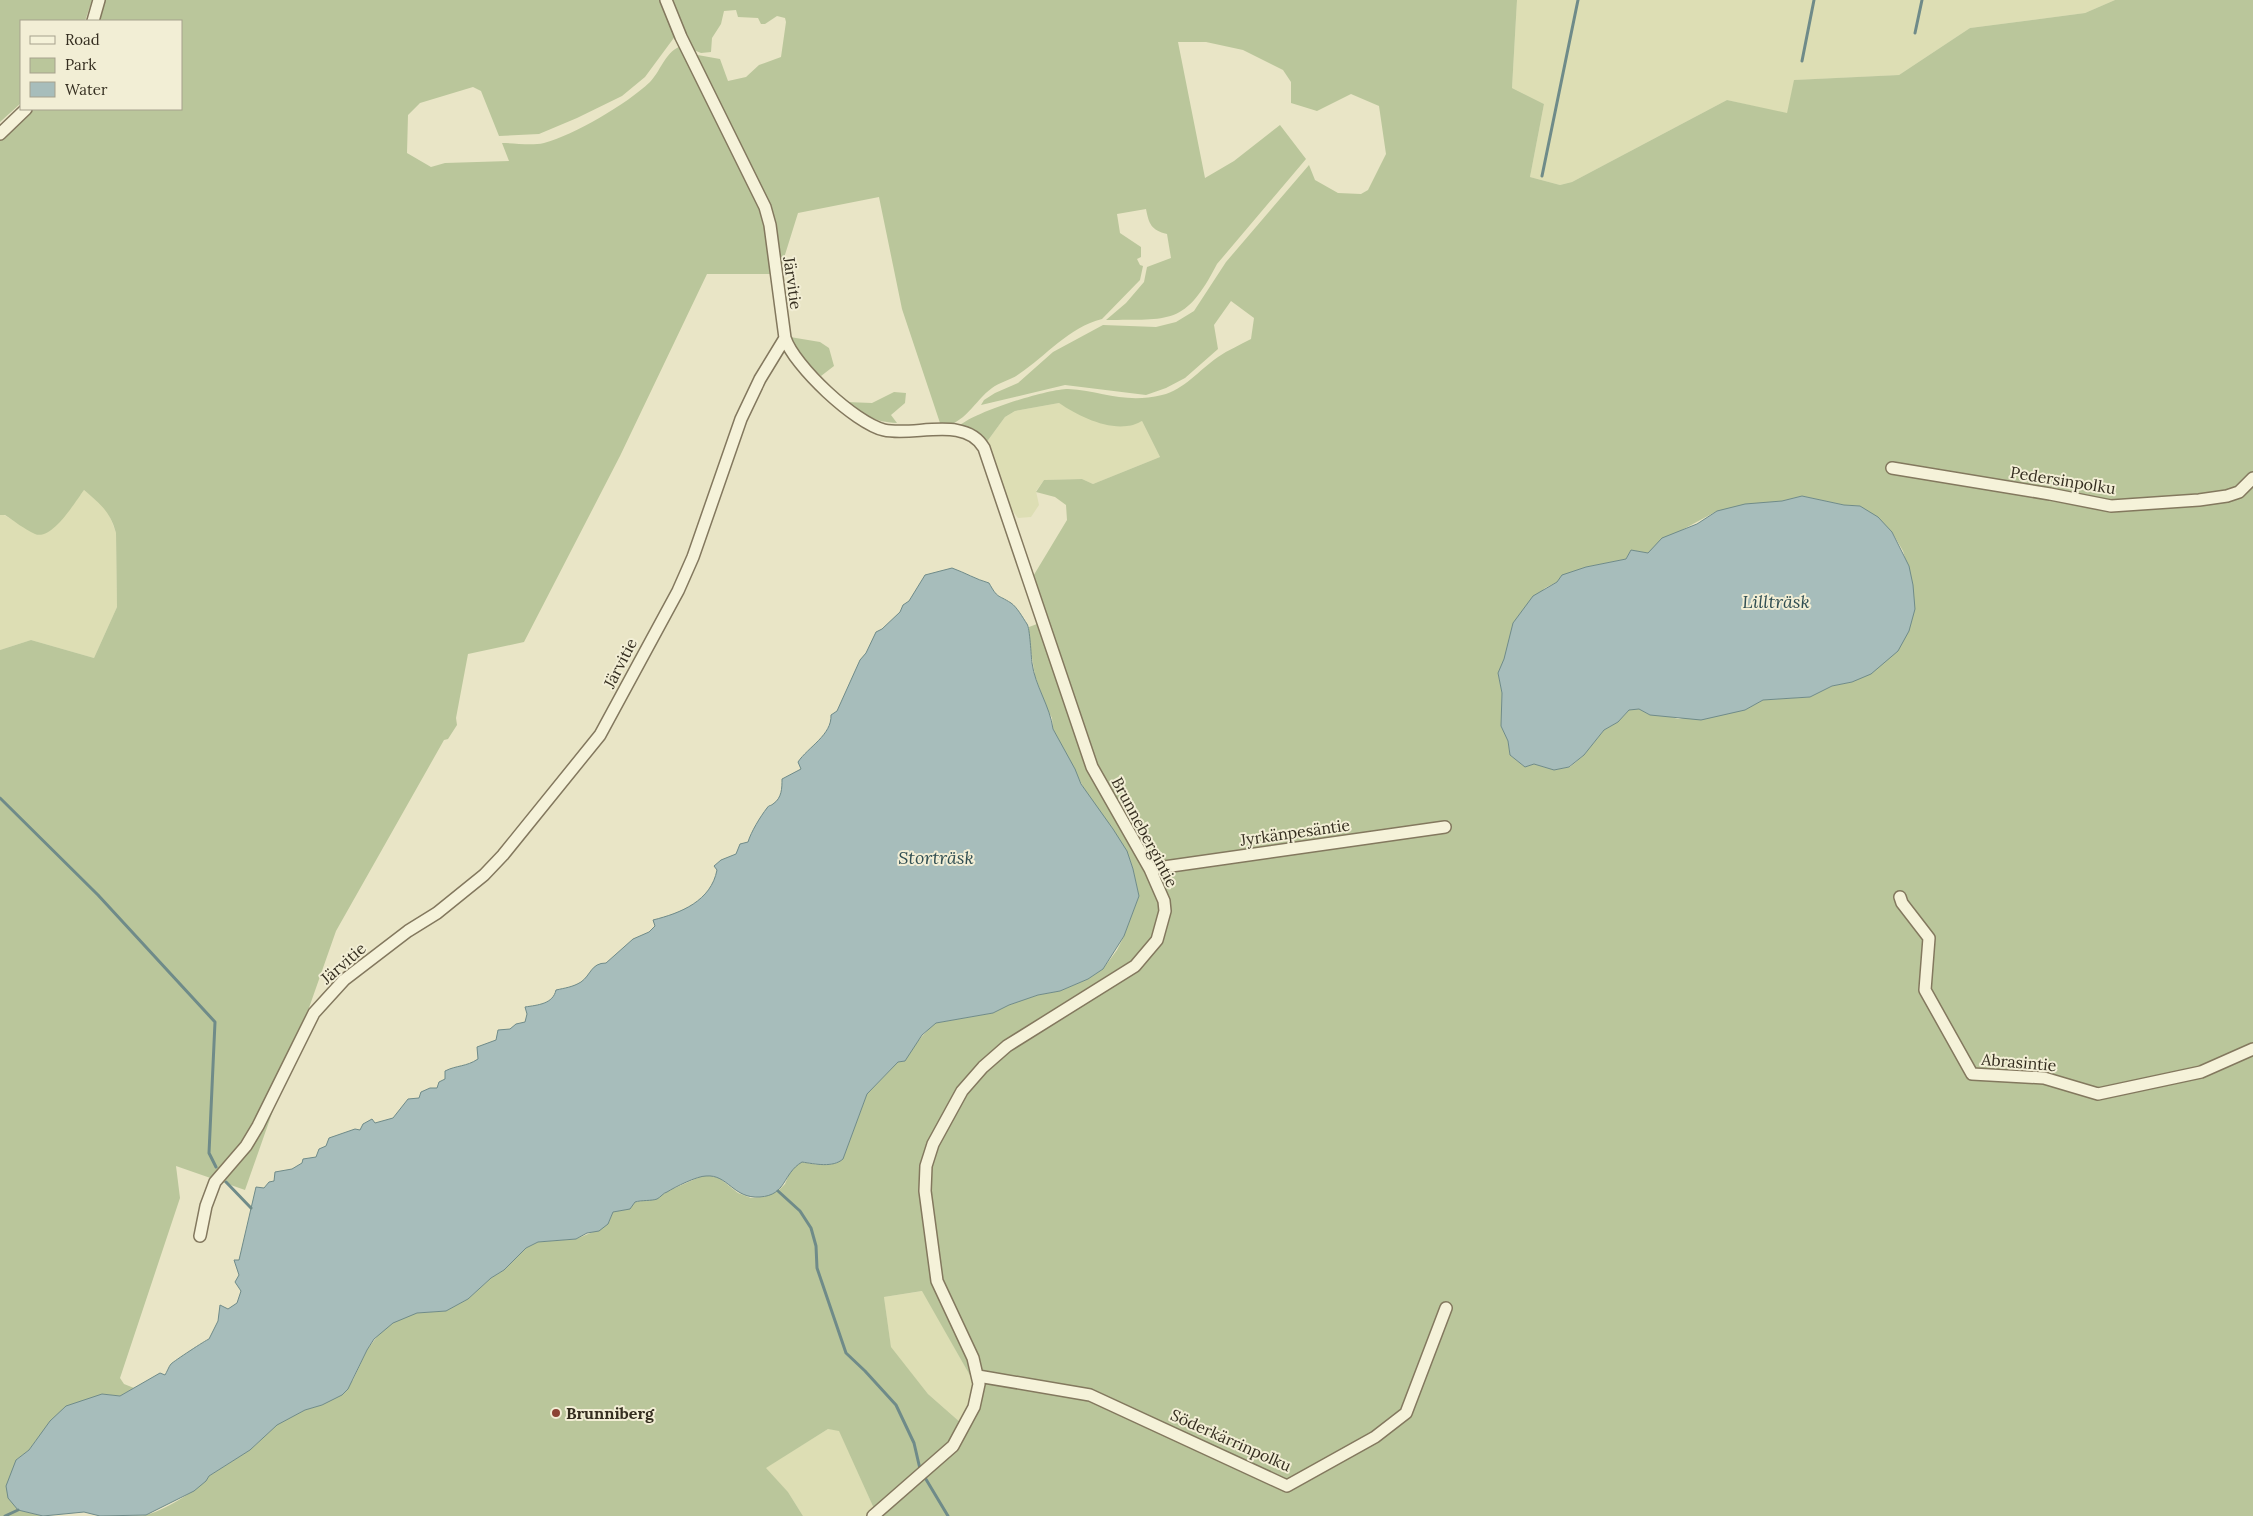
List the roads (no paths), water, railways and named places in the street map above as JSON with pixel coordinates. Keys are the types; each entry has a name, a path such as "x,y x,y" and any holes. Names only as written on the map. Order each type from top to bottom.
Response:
{"street":[{"path":"93,20 100,0"},
{"name":"Järvitie","path":"200,1236 206,1206 215,1182 246,1146 271,1103 314,1014 344,980 408,931 437,913 484,874 503,855 600,735 678,591 693,557 741,419 760,379 785,338 770,225 765,207 681,37 666,0"},
{"path":"0,134 25,110"},
{"name":"Brunnebergintie","path":"785,338 788,347 804,367 841,404 867,424 902,432 951,430 974,436 980,442 1092,767 1150,869 1164,902 1165,911 1161,932 1151,949 1129,970 1007,1046 983,1067 953,1104 928,1158 925,1191 937,1281 973,1358 978,1376 978,1391 974,1407 953,1446 873,1516"},
{"name":"Pedersinpolku","path":"1892,468 2111,506 2190,501 2227,496 2239,492 2253,478"},
{"name":"Jyrkänpesäntie","path":"1150,869 1445,826"},
{"name":"Abrasintie","path":"1900,897 1930,938 1925,990 1972,1074 2044,1078 2098,1094 2201,1072 2253,1049"},
{"name":"Söderkärrinpolku","path":"978,1376 1090,1395 1287,1486 1375,1437 1406,1413 1446,1308"}],"water":[{"name":"Lillträsk","path":"1802,496 1844,505 1860,506 1878,517 1892,532 1909,566 1915,609 1909,631 1898,651 1871,674 1852,682 1832,686 1810,697 1763,700 1745,710 1701,720 1650,715 1639,709 1629,710 1618,722 1604,730 1584,755 1569,767 1554,770 1534,764 1525,767 1510,755 1508,741 1501,726 1502,693 1498,673 1504,659 1513,623 1533,596 1557,582 1562,575 1586,567 1626,559 1631,550 1648,553 1662,538 1697,524 1717,511 1745,504 1782,501"},
{"name":"Storträsk","path":"952,568 989,583 996,594 1015,607 1027,624 1032,663 1053,729 1081,784 1127,851 1139,896 1124,936 1103,969 1088,979 1060,991 1038,995 993,1013 936,1023 922,1035 905,1061 898,1062 867,1094 843,1159 839,1162 824,1165 802,1162 791,1172 780,1188 769,1195 760,1197 751,1197 743,1194 714,1176 702,1176 680,1185 657,1199 635,1202 630,1209 613,1212 608,1224 599,1231 587,1233 576,1239 538,1242 526,1248 504,1270 491,1278 468,1299 446,1311 417,1313 393,1323 374,1339 348,1389 342,1395 322,1405 305,1410 277,1425 250,1450 209,1476 194,1491 146,1515 100,1516 84,1512 43,1516 18,1510 8,1498 6,1486 16,1460 29,1450 50,1421 66,1406 102,1394 120,1396 160,1373 165,1375 171,1364 209,1339 218,1321 220,1305 228,1309 237,1303 241,1291 235,1282 239,1275 234,1260 239,1260 256,1187 264,1188 269,1182 274,1181 275,1172 292,1169 302,1163 303,1159 316,1157 319,1149 326,1146 329,1138 355,1129 360,1130 363,1124 372,1119 375,1123 393,1118 408,1099 419,1098 421,1092 430,1088 437,1088 439,1082 445,1079 445,1071 478,1059 477,1047 496,1040 498,1030 510,1029 516,1024 525,1022 527,1014 525,1007 544,1003 552,998 556,990 581,982 594,967 606,963 633,939 649,932 655,926 653,920 674,914 701,898 714,881 717,870 714,866 721,860 736,854 740,844 748,842 753,829 764,812 780,796 782,779 801,769 798,762 802,756 828,729 831,715 837,711 860,660 866,653 876,632 882,629 900,612 925,575"}],"waterway":[{"path":"1542,176 1578,0"},
{"path":"1802,61 1814,0"},
{"path":"1915,33 1922,0"},
{"path":"0,798 98,895 215,1022 209,1153 216,1167"},
{"path":"226,1182 251,1208"},
{"path":"778,1191 800,1211 811,1228 816,1246 817,1268 846,1353 896,1405 914,1443 920,1469"},
{"path":"924,1476 948,1516"},
{"path":"5,1516 18,1510"}],"place":[{"name":"Brunniberg","path":"556,1413"}]}
